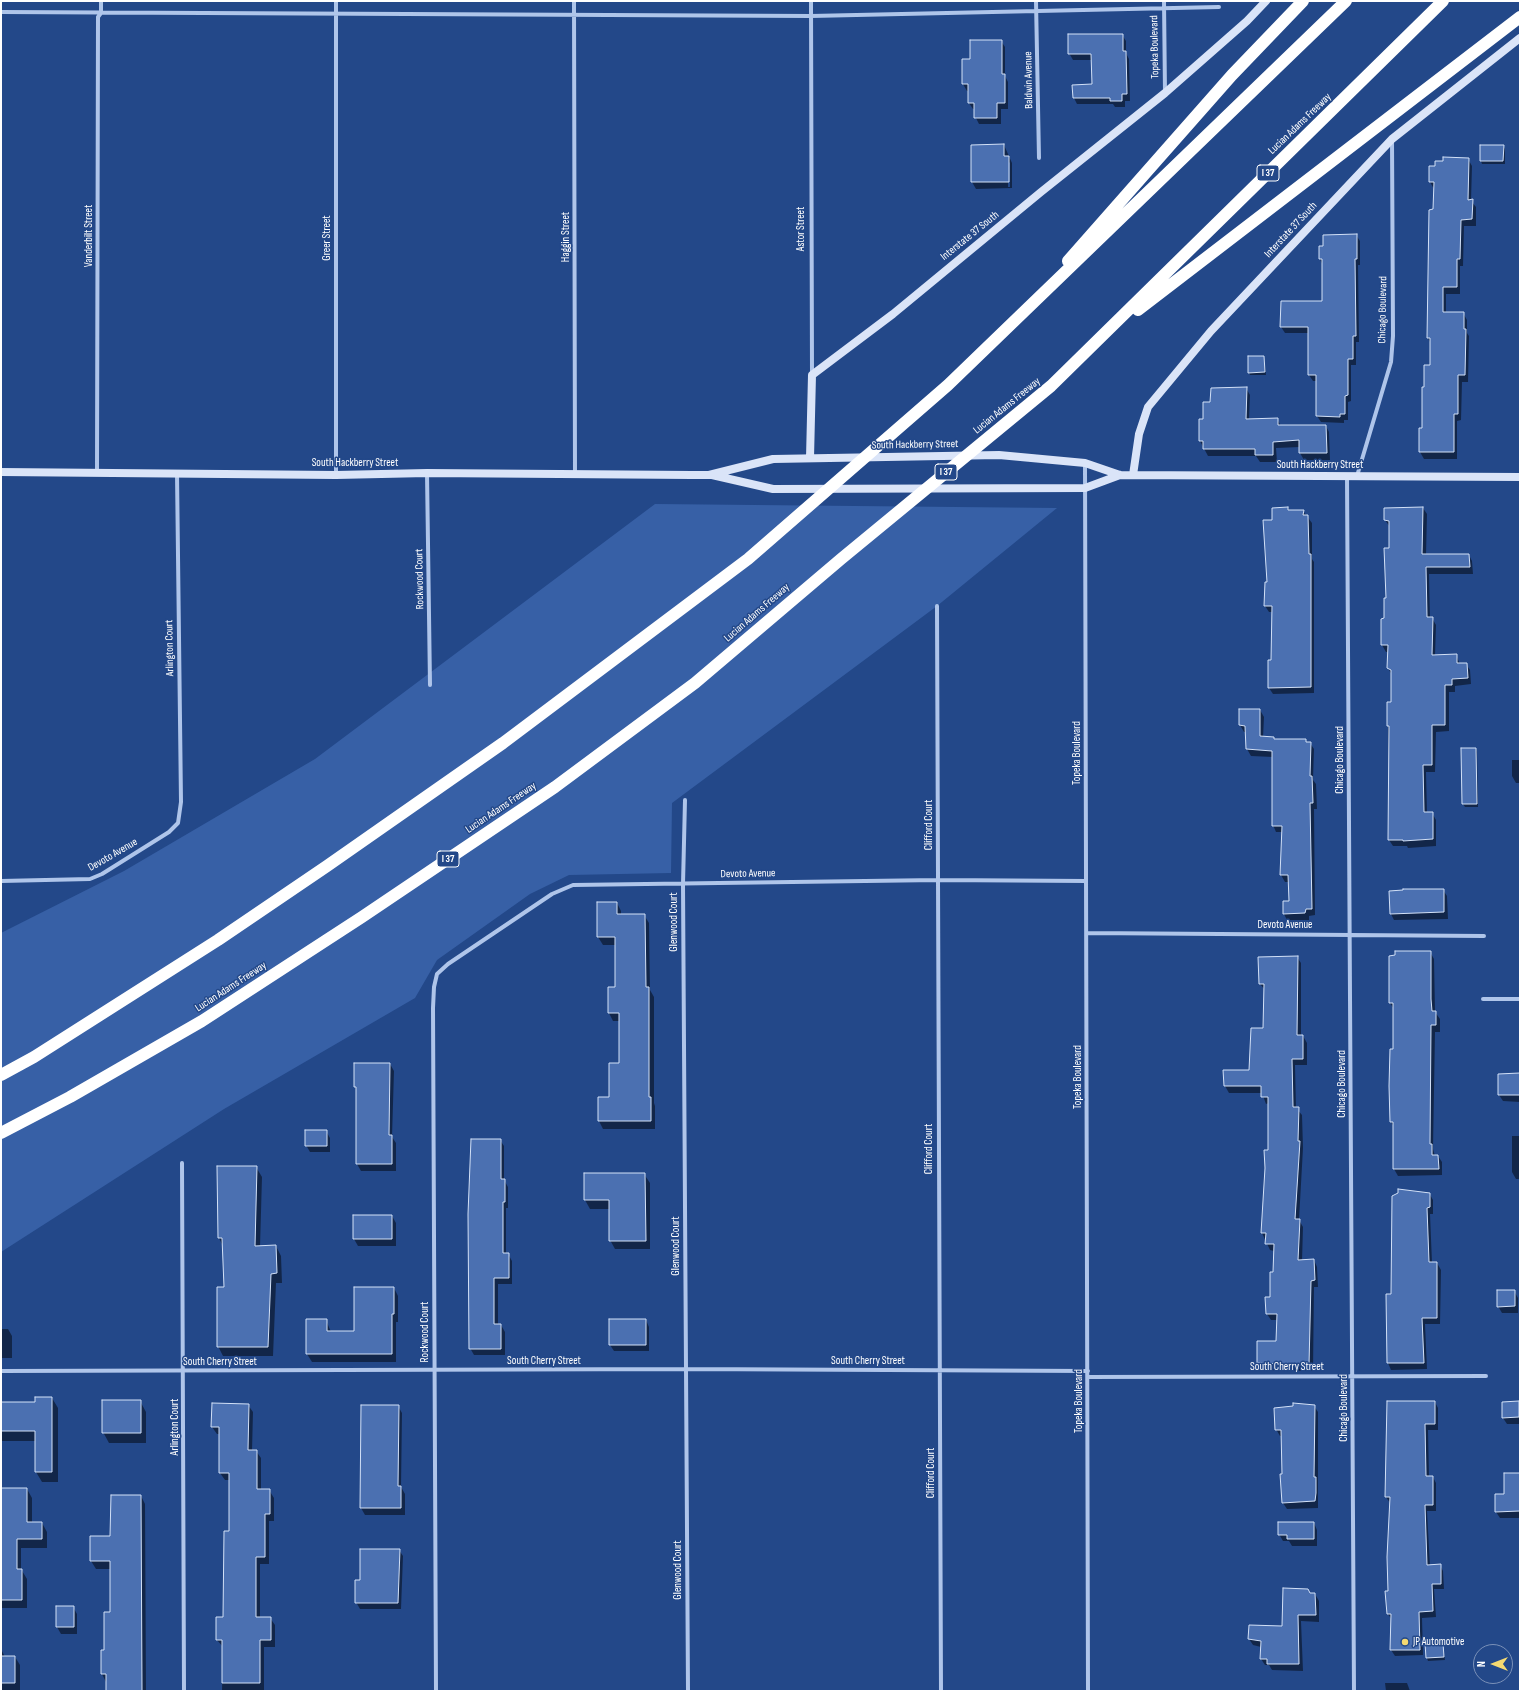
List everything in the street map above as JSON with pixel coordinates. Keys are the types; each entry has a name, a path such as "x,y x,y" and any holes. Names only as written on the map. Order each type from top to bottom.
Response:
{"highway":[{"path":"1024,314 1044,287 1232,75 1303,1"},
{"path":"1,1074 34,1056 218,940 327,866 503,743 748,559 948,385 1024,314 1228,114 1346,1"},
{"name":"Lucian Adams Freeway","path":"1,1133 27,1120 202,1021 362,917 555,787 696,683 841,559 1051,386 1444,1"},
{"path":"1093,345 1369,131 1520,17"},
{"path":"1,1069 34,1056"},
{"path":"1,1140 27,1120"}],"main road":[{"name":"Interstate 37 South","path":"812,375 893,314 1041,192 1165,93 1248,21 1266,1"},
{"name":"Interstate 37 South","path":"1133,475 1139,434 1148,407 1211,331 1392,139 1520,38"},
{"name":"Astor Street","path":"810,458 812,375"},
{"name":"South Hackberry Street","path":"709,475 773,460 999,455 1084,463 1120,475 1520,477"},
{"name":"South Hackberry Street","path":"1,472 336,475 427,473 709,475 773,489 1084,488 1120,475"}],"street":[{"name":"Vanderbilt Street","path":"97,472 98,17 101,13 101,1"},
{"name":"Greer Street","path":"336,1 336,475"},
{"name":"Haggin Street","path":"574,1 575,474"},
{"name":"Astor Street","path":"811,1 812,375"},
{"name":"Baldwin Avenue","path":"1036,1 1039,158"},
{"name":"Topeka Boulevard","path":"1164,1 1165,93"},
{"path":"1,12 811,16 1219,7"},
{"name":"Chicago Boulevard","path":"1357,476 1391,362 1393,336 1392,139"},
{"name":"Topeka Boulevard","path":"1084,463 1087,933 1088,1691"},
{"name":"Arlington Court","path":"177,473 181,802 178,823"},
{"name":"Rockwood Court","path":"427,473 430,685"},
{"name":"Chicago Boulevard","path":"1347,476 1354,1691"},
{"name":"Clifford Court","path":"937,606 941,1691"},
{"name":"Glenwood Court","path":"685,800 683,884 688,1691"},
{"name":"Devoto Avenue","path":"1,881 90,879 102,874 169,832 178,823"},
{"name":"Devoto Avenue","path":"437,974 448,964 552,894 573,885 938,880 1086,881"},
{"name":"Devoto Avenue","path":"1087,933 1484,936"},
{"name":"Rockwood Court","path":"436,1691 433,1008 434,987 437,974"},
{"path":"1483,999 1520,999"},
{"name":"Arlington Court","path":"182,1163 184,1370 184,1691"},
{"name":"South Cherry Street","path":"1,1371 686,1369 1088,1371"},
{"name":"South Cherry Street","path":"1088,1377 1486,1376"}],"shaded area":[{"path":"655,504 1057,508 937,606 672,803 671,873 569,875 530,894 437,960 415,998 224,1109 1,1252 1,933 124,871 315,759"}],"building":[{"path":"1068,34 1123,34 1123,51 1126,51 1127,94 1122,94 1122,101 1110,101 1110,98 1073,98 1072,85 1092,84 1091,54 1068,54"},
{"path":"970,40 1002,40 1002,74 1005,74 1005,103 997,103 997,118 974,118 974,103 968,103 968,84 962,84 962,59 970,59"},
{"path":"1004,144 1004,156 1009,156 1009,182 971,182 971,145"},
{"path":"1480,145 1504,145 1503,161 1480,161"},
{"path":"1443,157 1469,158 1468,200 1473,199 1472,219 1461,220 1460,259 1457,259 1457,287 1443,287 1443,312 1464,312 1464,329 1466,329 1465,375 1458,375 1458,414 1454,414 1454,452 1419,452 1419,428 1422,428 1422,387 1424,387 1424,365 1430,365 1430,338 1427,338 1429,210 1433,209 1434,182 1429,182 1429,166 1435,166 1435,161 1443,161"},
{"path":"1357,234 1357,259 1355,259 1356,336 1353,336 1353,359 1348,359 1348,395 1345,396 1345,414 1340,414 1340,417 1316,416 1316,375 1308,375 1308,327 1280,327 1281,301 1322,301 1322,259 1319,259 1319,246 1323,246 1323,235"},
{"path":"1248,356 1264,356 1265,372 1248,373"},
{"path":"1247,387 1246,419 1278,418 1278,425 1326,425 1327,453 1299,453 1299,440 1273,442 1273,455 1255,455 1255,449 1203,449 1203,441 1199,441 1199,419 1203,419 1203,402 1210,402 1211,388"},
{"path":"1288,507 1288,510 1304,510 1303,515 1308,515 1309,554 1311,554 1311,687 1268,688 1268,660 1271,660 1272,606 1264,606 1265,582 1267,582 1263,520 1272,520 1272,508"},
{"path":"1423,507 1422,554 1469,554 1470,567 1426,567 1427,617 1433,617 1432,655 1457,654 1457,663 1467,663 1468,678 1452,679 1452,685 1445,685 1445,725 1432,725 1432,765 1423,765 1424,812 1433,812 1433,839 1403,841 1388,840 1389,726 1387,726 1387,702 1391,702 1391,670 1387,668 1388,645 1381,645 1381,619 1384,618 1384,598 1386,598 1384,548 1389,548 1389,521 1384,520 1384,508"},
{"path":"1239,709 1260,709 1260,736 1274,737 1274,739 1306,739 1306,742 1311,742 1310,776 1312,776 1313,803 1310,803 1312,909 1306,909 1305,913 1283,914 1283,901 1289,901 1288,875 1280,875 1282,826 1272,826 1272,751 1246,749 1245,726 1239,725"},
{"path":"1461,748 1476,748 1477,804 1462,804"},
{"path":"1403,889 1444,889 1444,912 1390,914 1389,891"},
{"path":"597,902 617,902 617,914 645,914 646,987 649,987 649,1097 651,1097 651,1121 598,1121 598,1097 609,1097 609,1063 619,1063 619,1013 608,1013 608,987 615,987 615,937 597,937"},
{"path":"1395,951 1431,951 1431,999 1432,1011 1436,1011 1436,1025 1431,1025 1430,1144 1432,1144 1432,1155 1438,1155 1439,1169 1393,1169 1393,1122 1390,1122 1389,1086 1390,1049 1393,1049 1393,1003 1389,1003 1389,956 1395,955"},
{"path":"1298,956 1297,1035 1303,1035 1303,1059 1292,1059 1293,1107 1299,1107 1298,1141 1300,1141 1295,1219 1300,1219 1298,1260 1314,1259 1315,1280 1311,1281 1309,1365 1257,1363 1257,1341 1276,1341 1277,1314 1266,1314 1265,1297 1270,1297 1270,1272 1273,1272 1274,1244 1265,1244 1266,1233 1261,1233 1265,1168 1264,1150 1268,1150 1268,1097 1261,1097 1261,1086 1224,1086 1223,1070 1249,1070 1251,1028 1263,1028 1264,984 1259,984 1258,957"},
{"path":"354,1063 390,1063 389,1135 392,1135 392,1164 356,1164 356,1087 354,1087"},
{"path":"1520,1073 1520,1095 1498,1095 1498,1074"},
{"path":"305,1130 327,1130 327,1146 305,1146"},
{"path":"471,1139 501,1139 501,1179 505,1179 505,1202 503,1202 503,1253 509,1253 509,1278 494,1278 494,1324 501,1324 501,1349 469,1349 468,1214"},
{"path":"217,1166 257,1166 255,1246 276,1245 277,1273 271,1274 268,1347 217,1347 217,1287 224,1287 222,1238 218,1238"},
{"path":"584,1173 645,1173 646,1241 609,1241 609,1200 584,1200"},
{"path":"1398,1189 1430,1193 1430,1207 1427,1208 1429,1262 1437,1262 1437,1318 1422,1318 1424,1363 1387,1363 1386,1294 1391,1294 1392,1196 1398,1193"},
{"path":"353,1215 392,1215 392,1239 353,1239"},
{"path":"354,1287 394,1287 392,1354 306,1354 306,1319 327,1319 327,1331 354,1331"},
{"path":"1497,1290 1515,1290 1515,1306 1497,1307"},
{"path":"609,1319 646,1319 646,1345 609,1345"},
{"path":"35,1397 52,1397 52,1472 35,1472 35,1431 1,1431 1,1402 35,1402"},
{"path":"102,1400 141,1400 141,1433 102,1433"},
{"path":"1387,1401 1435,1401 1435,1424 1425,1424 1426,1476 1433,1476 1433,1505 1425,1505 1427,1565 1441,1564 1441,1584 1432,1584 1433,1611 1419,1612 1420,1650 1390,1650 1391,1614 1387,1614 1385,1591 1388,1591 1387,1557 1390,1497 1385,1497"},
{"path":"1519,1401 1519,1417 1502,1418 1502,1402"},
{"path":"212,1403 249,1404 248,1450 257,1450 257,1489 270,1489 270,1514 265,1514 265,1557 256,1557 256,1617 271,1617 271,1640 260,1640 260,1683 222,1683 222,1640 216,1640 216,1617 223,1617 224,1531 229,1531 229,1473 219,1473 219,1427 211,1427"},
{"path":"1293,1403 1315,1405 1314,1477 1316,1477 1316,1493 1315,1501 1282,1503 1280,1474 1282,1474 1281,1430 1275,1430 1274,1408 1293,1406"},
{"path":"361,1405 399,1405 398,1486 401,1486 401,1508 360,1508"},
{"path":"1504,1473 1520,1473 1520,1511 1495,1512 1495,1494 1504,1494"},
{"path":"1,1488 27,1488 27,1522 42,1522 42,1539 17,1539 17,1569 22,1569 22,1600 1,1600"},
{"path":"111,1495 141,1495 142,1691 106,1691 106,1674 101,1674 101,1650 104,1650 104,1612 110,1612 110,1561 90,1561 90,1536 110,1536"},
{"path":"1278,1522 1314,1522 1314,1539 1287,1539 1287,1535 1278,1535"},
{"path":"360,1549 400,1549 398,1603 355,1603 355,1580 360,1580"},
{"path":"1283,1588 1308,1589 1310,1593 1315,1593 1316,1615 1298,1615 1299,1664 1267,1664 1267,1659 1260,1659 1261,1641 1248,1639 1249,1625 1282,1626"},
{"path":"56,1606 74,1606 74,1627 56,1627"},
{"path":"1425,1643 1443,1643 1444,1657 1426,1658"},
{"path":"1,1656 15,1656 15,1683 1,1683"}],"place":[{"name":"JP Automotive","path":"1405,1642"}]}
